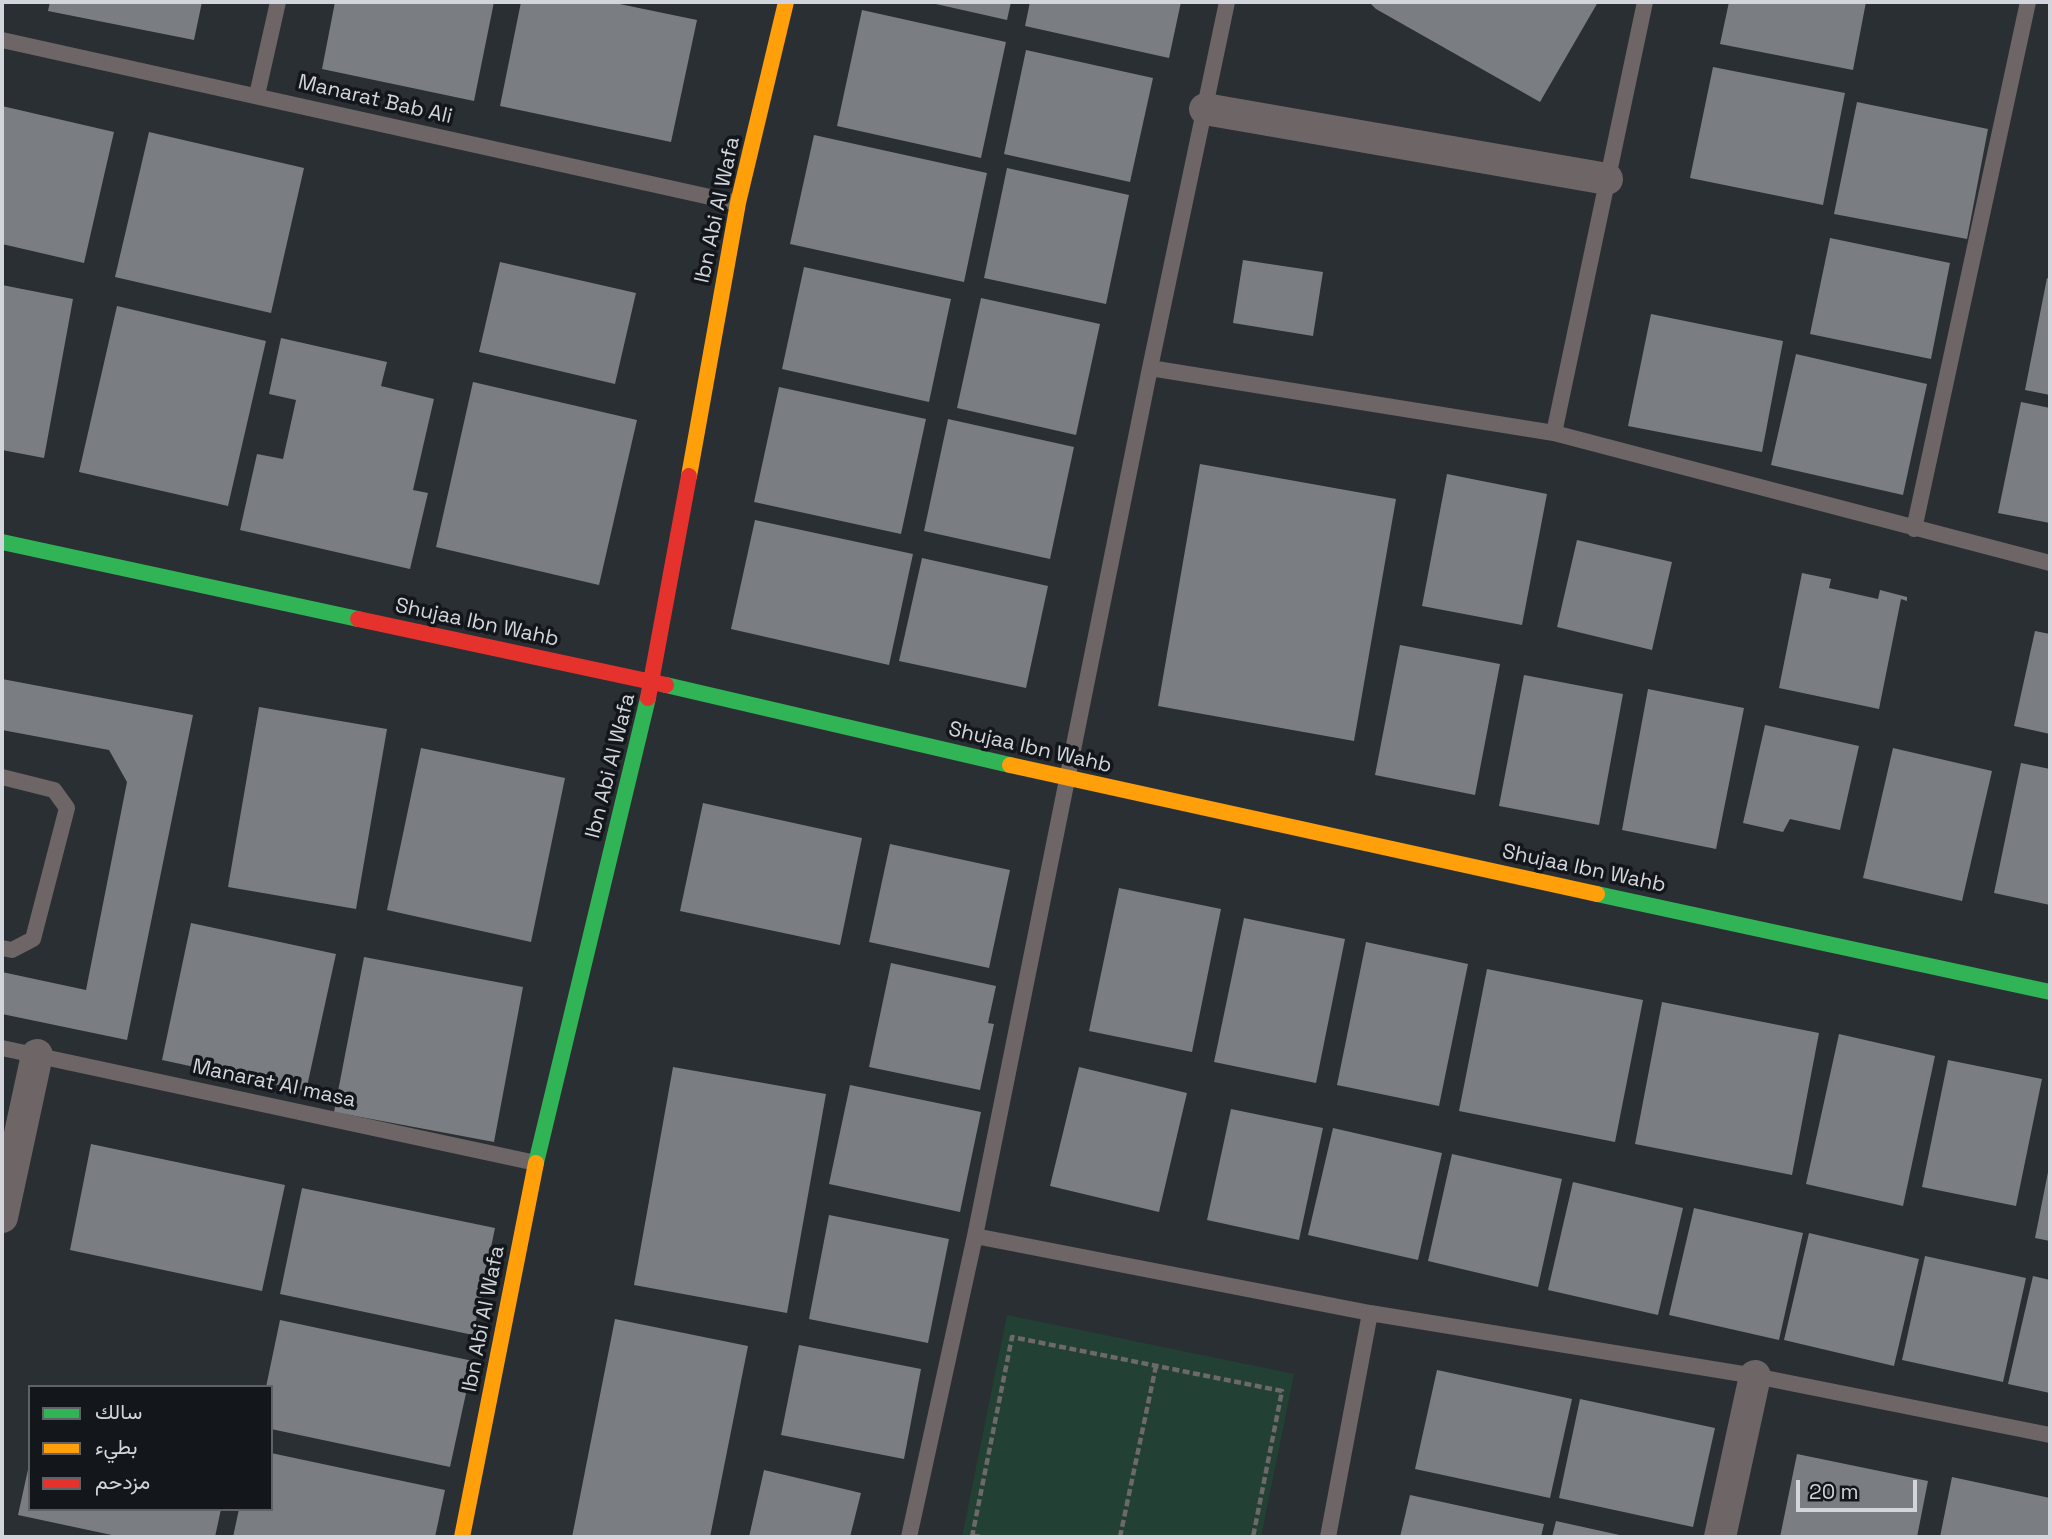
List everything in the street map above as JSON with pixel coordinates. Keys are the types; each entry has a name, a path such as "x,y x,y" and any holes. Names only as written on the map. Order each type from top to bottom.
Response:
{"street":[{"name":"Ibn Abi Al Wafa","path":"462,1537 536,1163 652,682 738,203 786,2"},
{"path":"1205,109 1607,179"},
{"name":"Shujaa Ibn Wahb","path":"2,542 652,682 1069,779 2050,992"},
{"path":"2,1217 37,1055"},
{"path":"1720,1537 1755,1376"}],"lane":[{"path":"257,95 278,2"},
{"path":"909,1537 975,1236 1150,368 1227,2"},
{"path":"1554,433 1645,2"},
{"path":"1914,529 2028,2"},
{"name":"Manarat Bab Ali","path":"2,40 738,203"},
{"path":"1150,368 1554,433 2050,563"},
{"path":"2,777 54,790 68,808 33,939 12,950 2,948"},
{"name":"Manarat Al masa","path":"2,1048 536,1163"},
{"path":"975,1236 1370,1314 1755,1376 2050,1435"},
{"path":"1328,1537 1370,1314"}],"path":[{"path":"983,1537 972,1536 1012,1337 1282,1391 1253,1537"},
{"path":"1119,1537 1156,1366"}],"green space":[{"path":"1007,1315 1294,1374 1261,1537 962,1537"}],"building":[{"path":"50,2 202,2 194,40 48,11"},
{"path":"335,2 494,2 474,101 322,69"},
{"path":"521,2 610,2 697,20 671,142 500,106"},
{"path":"927,2 1011,2 1007,20"},
{"path":"1030,2 1181,2 1169,58 1025,26"},
{"path":"1369,2 1598,2 1540,102 1376,9"},
{"path":"1729,2 1866,2 1853,70 1720,44"},
{"path":"862,10 1006,42 981,158 837,126"},
{"path":"1026,50 1153,78 1130,182 1004,154"},
{"path":"1713,67 1845,93 1823,205 1690,178"},
{"path":"1857,102 1988,129 1967,239 1834,214"},
{"path":"2,106 114,132 84,263 2,244"},
{"path":"149,132 304,168 271,313 115,277"},
{"path":"814,135 987,173 964,282 790,244"},
{"path":"1007,168 1129,195 1106,304 984,278"},
{"path":"1830,238 1950,263 1931,359 1810,334"},
{"path":"1243,260 1323,272 1313,336 1233,323"},
{"path":"500,262 636,293 615,384 479,352"},
{"path":"804,267 951,299 929,402 782,369"},
{"path":"2047,278 2050,279 2050,395 2025,390"},
{"path":"2,285 73,299 44,458 2,450"},
{"path":"981,298 1100,324 1076,435 957,408"},
{"path":"117,306 266,341 228,506 79,472"},
{"path":"1651,314 1783,341 1762,452 1628,426"},
{"path":"281,338 387,362 381,386 434,399 413,490 428,493 410,569 240,530 257,454 283,459 296,400 269,394"},
{"path":"1796,354 1927,384 1903,495 1771,465"},
{"path":"473,382 637,420 599,585 436,547"},
{"path":"779,387 926,419 901,534 754,502"},
{"path":"2021,402 2050,408 2050,523 1998,513"},
{"path":"948,419 1074,447 1050,559 924,531"},
{"path":"1200,464 1396,499 1354,741 1158,706"},
{"path":"1447,474 1547,494 1522,625 1422,606"},
{"path":"755,520 913,554 889,665 731,629"},
{"path":"1577,540 1672,562 1652,650 1557,627"},
{"path":"922,558 1048,586 1026,688 899,661"},
{"path":"1802,573 1831,579 1829,588 1878,599 1880,590 1907,597 1907,601 1901,599 1879,709 1779,688"},
{"path":"2035,631 2050,634 2050,734 2014,726"},
{"path":"1400,645 1500,664 1475,795 1375,775"},
{"path":"1524,675 1623,694 1599,825 1499,806"},
{"path":"2,679 193,715 127,1040 2,1014 2,972 86,990 127,782 109,750 2,730"},
{"path":"1648,689 1744,708 1716,849 1622,830"},
{"path":"259,707 387,729 356,909 228,887"},
{"path":"1765,725 1859,746 1840,830 1790,819 1783,832 1743,823"},
{"path":"421,748 565,778 531,942 387,910"},
{"path":"1893,748 1992,771 1962,901 1863,878"},
{"path":"2021,763 2050,769 2050,905 1994,893"},
{"path":"703,803 862,838 840,945 680,911"},
{"path":"890,844 1010,870 989,968 869,942"},
{"path":"1119,888 1221,909 1192,1052 1089,1031"},
{"path":"1244,918 1345,939 1316,1083 1214,1062"},
{"path":"191,923 336,954 306,1091 162,1060"},
{"path":"1366,942 1468,964 1439,1106 1337,1085"},
{"path":"364,957 523,987 494,1142 334,1112"},
{"path":"891,963 996,986 988,1023 994,1024 980,1090 869,1067"},
{"path":"1487,969 1643,1000 1615,1142 1459,1111"},
{"path":"1662,1002 1819,1033 1792,1175 1635,1144"},
{"path":"1839,1034 1935,1056 1903,1206 1806,1184"},
{"path":"1948,1060 2042,1079 2016,1206 1922,1187"},
{"path":"673,1067 826,1094 787,1313 634,1285"},
{"path":"1079,1067 1187,1093 1159,1212 1050,1186"},
{"path":"850,1085 981,1112 960,1212 829,1184"},
{"path":"1231,1109 1323,1128 1299,1240 1207,1220"},
{"path":"1333,1128 1442,1153 1418,1260 1308,1235"},
{"path":"91,1144 285,1185 262,1291 70,1250"},
{"path":"1452,1154 1562,1179 1538,1287 1428,1261"},
{"path":"2050,1167 2050,1241 2035,1238"},
{"path":"1573,1182 1683,1208 1658,1315 1548,1290"},
{"path":"302,1188 495,1228 473,1335 280,1294"},
{"path":"1694,1208 1803,1233 1779,1340 1669,1315"},
{"path":"829,1215 949,1239 928,1343 809,1319"},
{"path":"1809,1233 1919,1259 1894,1366 1784,1340"},
{"path":"1925,1256 2026,1278 2003,1382 1902,1360"},
{"path":"2033,1276 2050,1280 2050,1393 2008,1384"},
{"path":"615,1319 748,1346 710,1537 572,1537"},
{"path":"280,1320 473,1361 450,1467 273,1429 273,1385 266,1385"},
{"path":"799,1345 921,1369 904,1459 781,1435"},
{"path":"1437,1370 1572,1399 1550,1498 1415,1469"},
{"path":"1580,1399 1715,1428 1693,1527 1559,1498"},
{"path":"273,1453 445,1490 435,1537 233,1537 239,1511 273,1511"},
{"path":"1797,1454 1928,1481 1917,1537 1780,1537"},
{"path":"28,1470 28,1511 221,1511 215,1537 121,1537 18,1515"},
{"path":"764,1470 861,1493 850,1537 749,1537"},
{"path":"1952,1477 2050,1498 2050,1537 1940,1537"},
{"path":"1410,1495 1544,1524 1541,1537 1400,1537"},
{"path":"1556,1521 1624,1536 1624,1537 1552,1537"}],"traffic: fast":[{"path":"2,542 358,619"},
{"path":"666,685 1010,765"},
{"path":"536,1163 648,698"},
{"path":"1597,894 2050,992"}],"traffic: slow":[{"path":"689,476 738,203 786,2"},
{"path":"1010,765 1597,894"},
{"path":"462,1537 536,1163"}],"traffic: jam":[{"path":"648,698 689,476"},
{"path":"358,619 666,685"}]}
